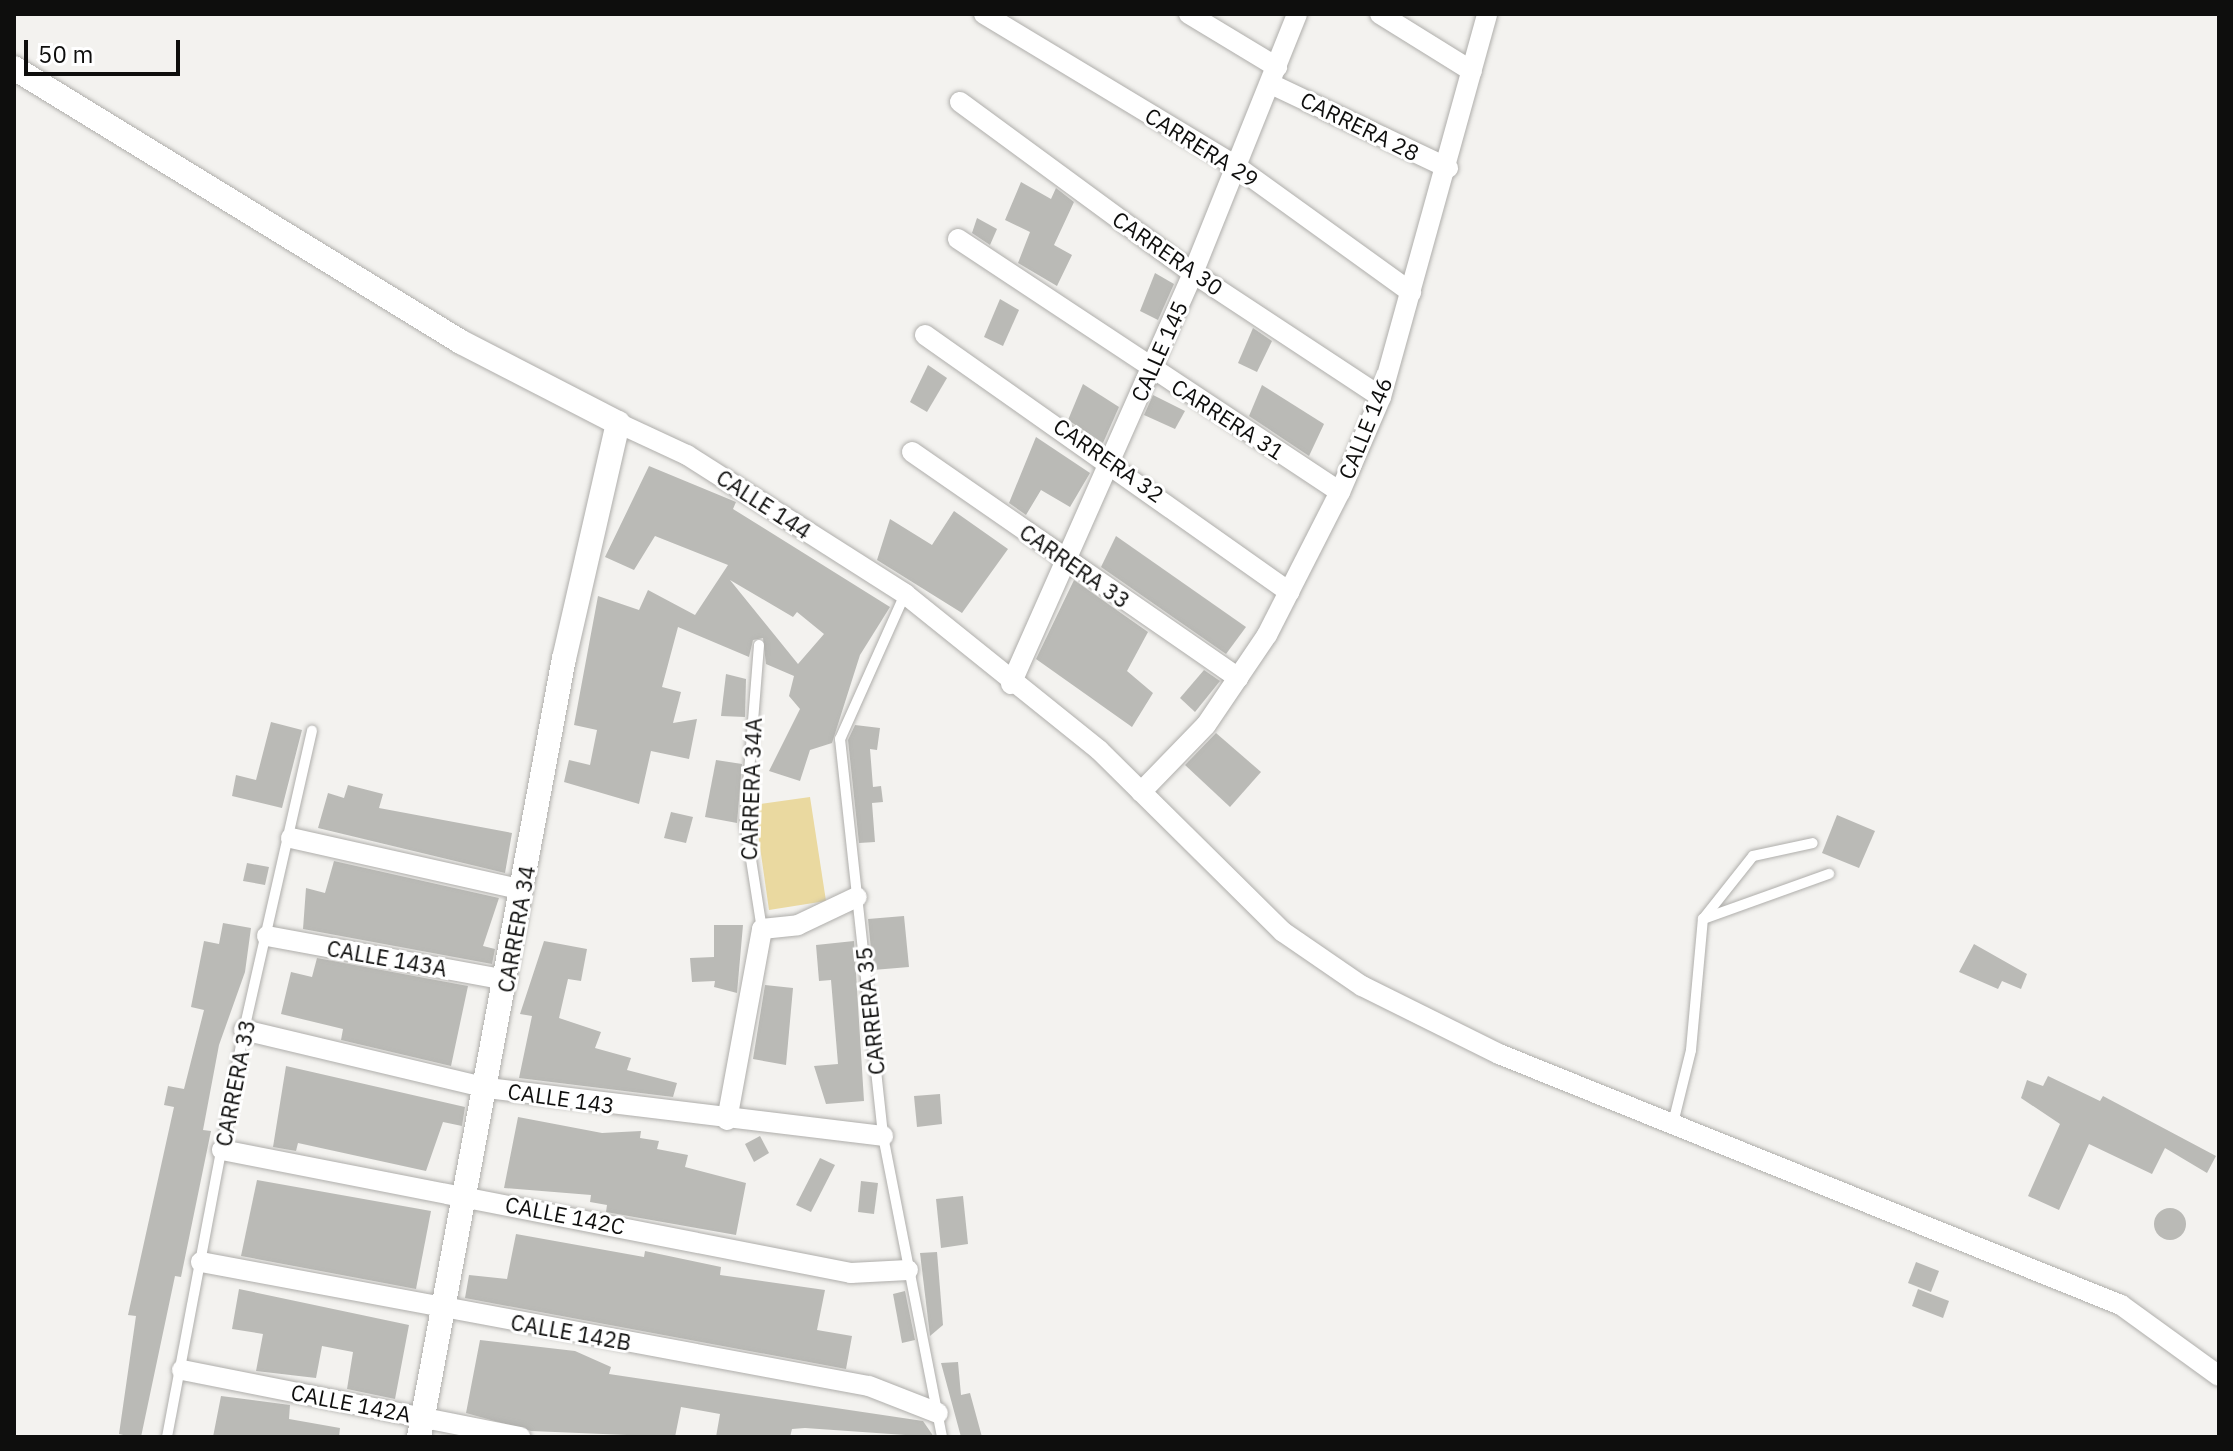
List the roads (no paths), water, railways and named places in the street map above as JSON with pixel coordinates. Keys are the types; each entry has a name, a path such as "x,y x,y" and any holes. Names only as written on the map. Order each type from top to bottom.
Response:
{"street":[{"name":"CARRERA 29","path":"984,14 1236,166 1411,292"},
{"name":"CARRERA 28","path":"1189,14 1274,76 1448,168"},
{"name":"CALLE 145","path":"1011,684 1113,461 1149,368 1193,273 1297,14"},
{"path":"1380,14 1472,71"},
{"name":"CALLE 146","path":"1141,792 1206,725 1238,678 1289,592 1340,492 1381,397 1448,168 1487,14"},
{"path":"14,68 461,342 618,423"},
{"name":"CARRERA 30","path":"960,102 1193,273 1381,397"},
{"name":"CARRERA 31","path":"958,239 1340,492"},
{"name":"CARRERA 32","path":"925,335 1113,461 1289,592"},
{"name":"CALLE 144","path":"618,423 687,455 905,594"},
{"name":"CARRERA 34","path":"421,1427 468,1195 564,658 618,423"},
{"name":"CARRERA 33","path":"912,452 1238,678"},
{"path":"905,594 1141,792 1283,932 1362,986 1499,1054 2121,1305 2219,1376"},
{"path":"291,838 523,890"},
{"path":"762,929 798,925 857,897"},
{"name":"CARRERA 34A","path":"727,1120 762,929"},
{"name":"CALLE 143A","path":"267,936 507,980"},
{"name":"CALLE 143","path":"244,1030 487,1088 727,1120 883,1136"},
{"name":"CALLE 142C","path":"222,1150 468,1195 851,1273 908,1270"},
{"name":"CALLE 142B","path":"201,1262 869,1386 938,1413"},
{"name":"CALLE 142A","path":"182,1370 421,1427 520,1437"}],"lane":[{"name":"CARRERA 35","path":"905,594 840,739 883,1136 942,1437"},
{"name":"CARRERA 34A","path":"759,645 745,821 762,929"},
{"name":"CARRERA 33","path":"167,1437 244,1030 291,838 312,731"},
{"path":"1673,1123 1691,1050 1703,919 1753,856 1813,843"},
{"path":"1703,919 1829,874"}]}
